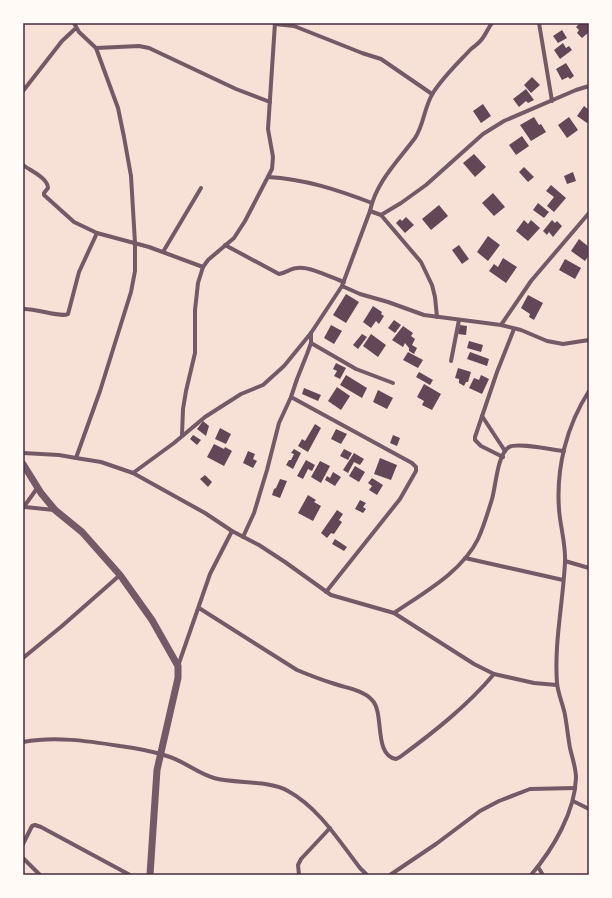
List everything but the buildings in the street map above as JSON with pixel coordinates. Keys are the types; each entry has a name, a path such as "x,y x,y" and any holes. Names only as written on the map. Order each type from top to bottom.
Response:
{"street":[{"path":"74,23 76,28 96,48 118,108 131,176 135,243 135,271 131,292 100,391 76,458"},
{"path":"182,435 183,409 195,353 195,310 198,283 203,267 208,260 234,238 245,221 272,169 273,157 268,129 275,23 294,26 362,54 381,59 432,94"},
{"path":"133,473 200,421 241,394 263,385 284,366 311,333 343,284 372,203 390,169 415,138 432,94 454,67 482,39 492,23"},
{"path":"539,23 552,101"},
{"path":"23,91 62,41 76,28"},
{"path":"96,48 139,46 149,48 236,89 270,102"},
{"path":"381,215 402,203 426,185 483,134 504,121 576,90 589,86"},
{"path":"23,165 47,182 48,188 44,192 46,198 74,222 97,232 163,252 203,267"},
{"path":"268,177 290,178 313,183 345,192 372,203"},
{"path":"163,252 201,188"},
{"path":"370,211 381,215 421,262 432,285 437,317"},
{"path":"501,325 531,281 589,213"},
{"path":"23,310 39,310 64,316 68,314 80,272 97,232"},
{"path":"225,245 279,274 285,274 297,268 308,269 343,284 360,294 424,315 501,325 521,330 547,342 563,344 589,340"},
{"path":"451,362 459,320"},
{"path":"503,457 481,446 475,440 475,437 497,372 514,329"},
{"path":"243,537 254,513 279,423 291,397 296,378 311,343 311,333"},
{"path":"311,343 356,369 393,383"},
{"path":"298,349 307,354"},
{"path":"531,875 538,867 556,838 573,801 575,788 576,776 565,713 557,685 557,639 565,561 559,510 558,483 560,465 566,441 580,405 589,391"},
{"path":"291,397 412,463 416,467 416,471 400,499 326,592"},
{"path":"482,416 505,451"},
{"path":"394,613 424,594 447,576 465,558 477,540 486,520 505,451 514,446 530,446 564,451"},
{"path":"23,453 101,462 133,473 205,513 232,531 285,562 331,595 394,613 474,664 494,674 534,683 557,685"},
{"path":"23,464 55,510 82,532 120,575 152,620 178,666"},
{"path":"38,487 24,508 55,510"},
{"path":"150,875 157,770 177,685 178,666 210,574 232,531"},
{"path":"465,558 563,580"},
{"path":"565,561 589,568"},
{"path":"23,658 120,575"},
{"path":"199,608 297,670 310,676 357,691 372,700 376,705 382,742 386,752 391,758 396,759 400,757 439,728 479,691 494,674"},
{"path":"23,742 55,739 90,741 134,748 168,756 205,775 215,778 274,786 287,790 316,812 367,875"},
{"path":"390,875 436,844 480,811 499,801 530,789 575,788"},
{"path":"573,801 588,806"},
{"path":"23,844 32,826 41,826 130,875"},
{"path":"299,875 298,865 301,859 330,828"},
{"path":"23,858 40,875"},
{"path":"538,867 543,875"}]}
